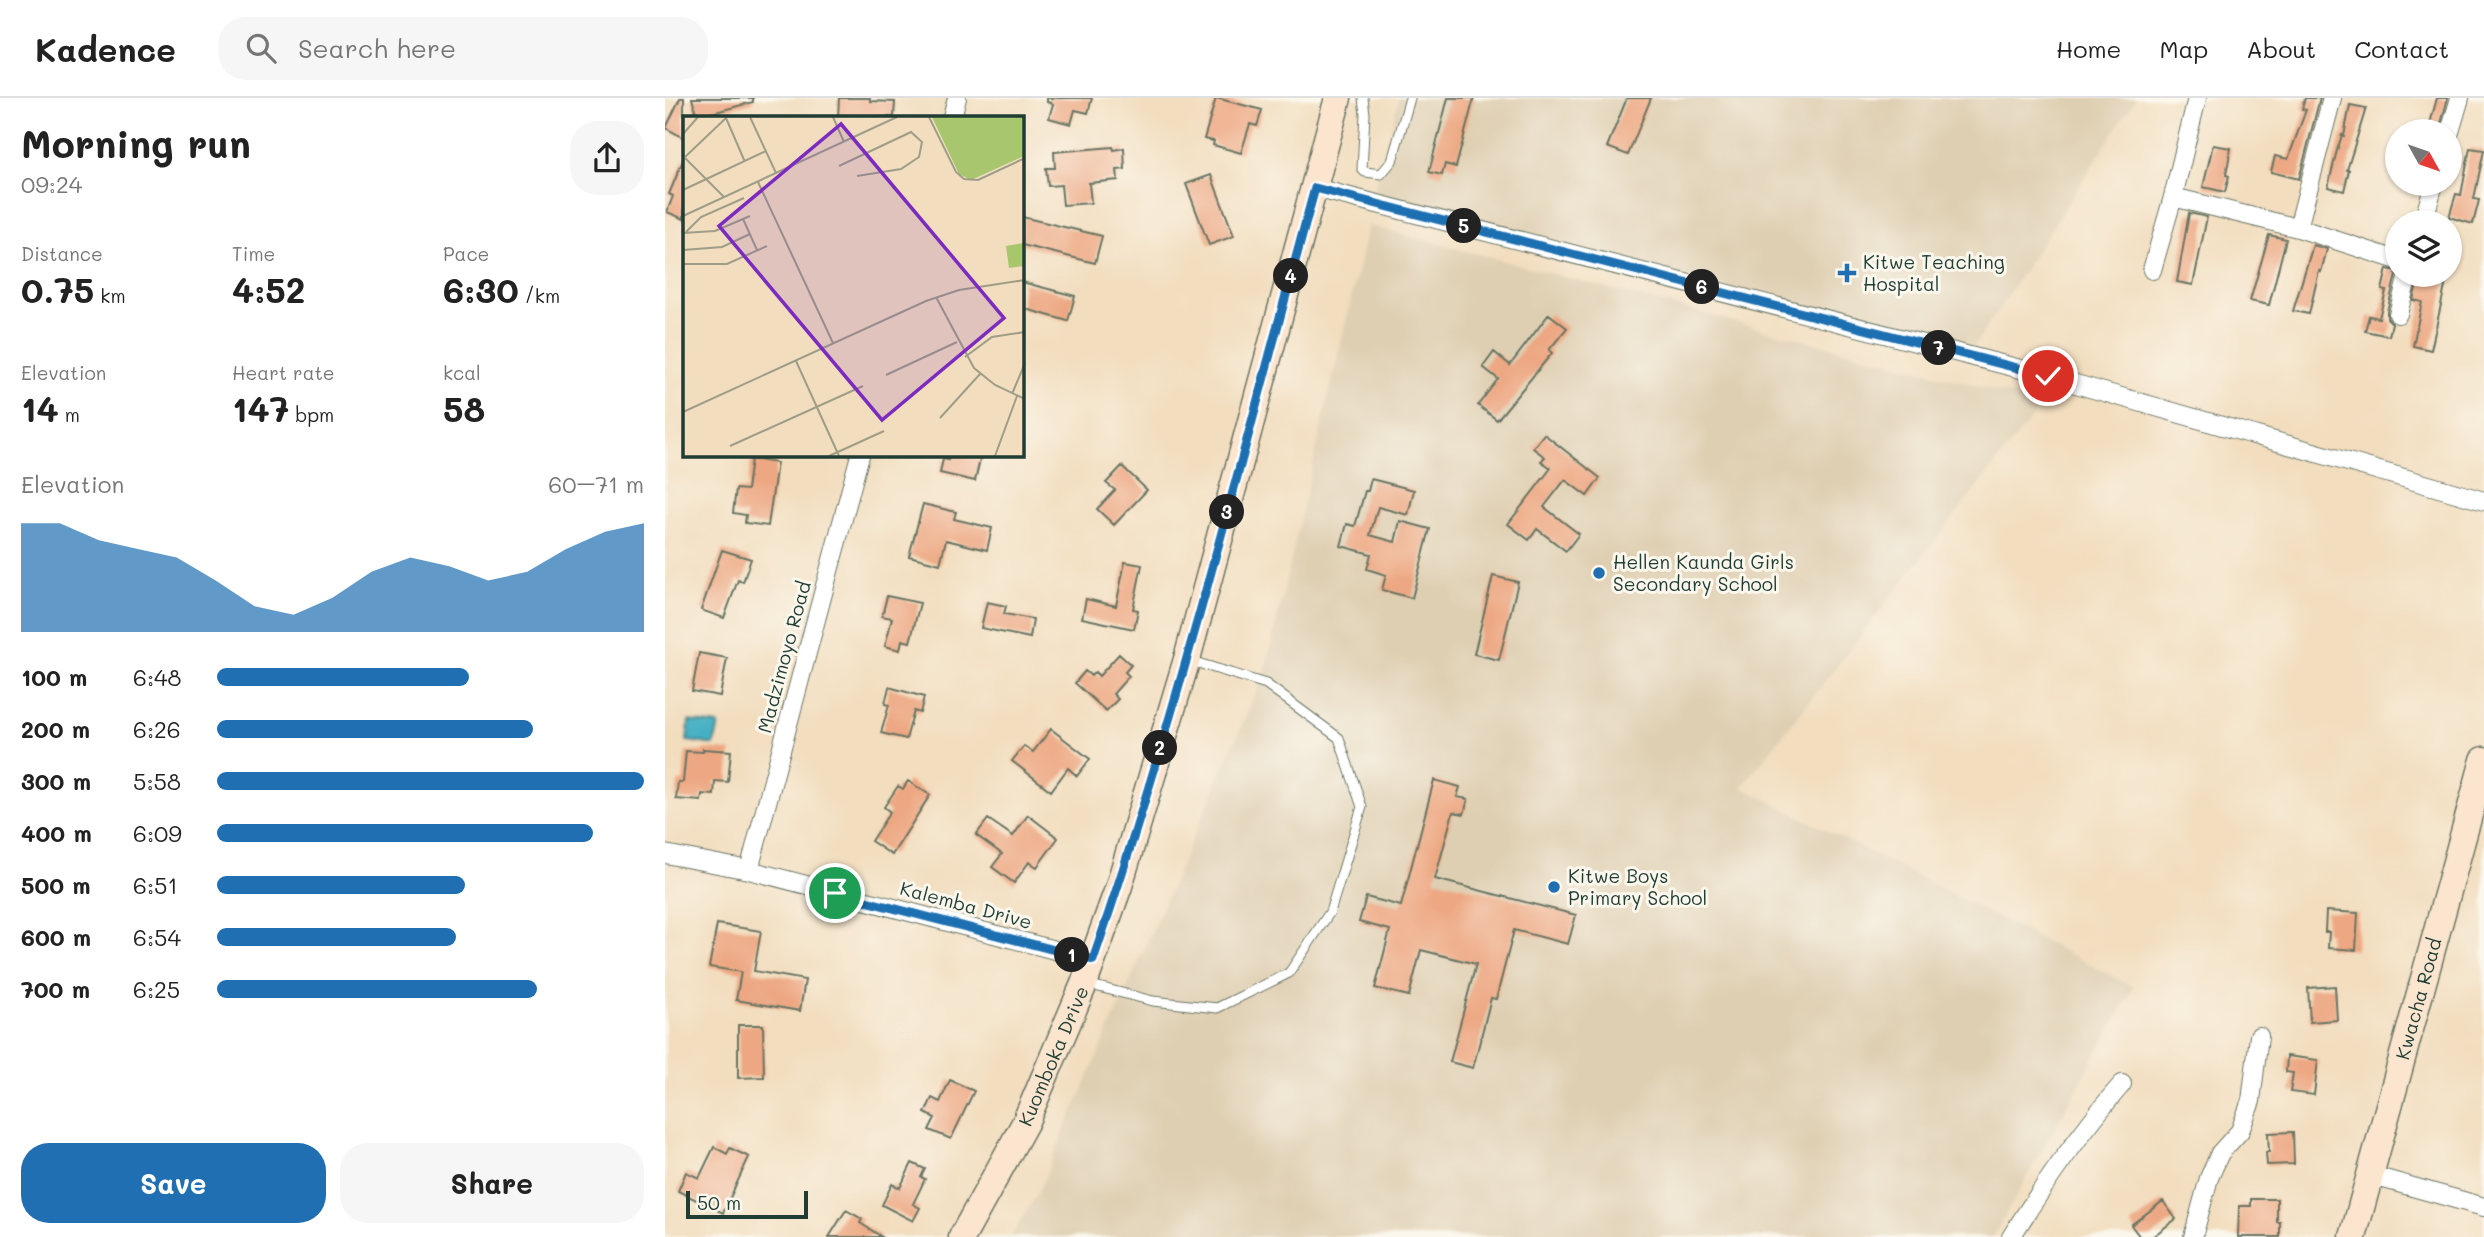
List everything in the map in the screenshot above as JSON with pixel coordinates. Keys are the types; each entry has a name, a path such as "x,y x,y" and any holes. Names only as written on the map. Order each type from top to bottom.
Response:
{"main road":[{"name":"Kuomboka Drive","path":"962,1237 1025,1123 1088,972 1119,886 1187,659 1338,98"},
{"name":"Kwacha Road","path":"2353,1237 2484,760"}],"street":[{"path":"952,116 957,98"},
{"path":"2152,270 2197,98"},
{"path":"2298,228 2332,98"},
{"path":"2454,119 2460,98"},
{"path":"1315,188 2048,376 2484,501"},
{"path":"2173,197 2298,228 2385,256"},
{"path":"2398,314 2405,287"},
{"name":"Madzimoyo Road","path":"749,870 859,457"},
{"name":"Kalemba Drive","path":"665,854 749,870 1088,972"},
{"path":"2193,1237 2209,1178 2220,1153 2240,1131 2251,1101 2259,1036"},
{"path":"2011,1237 2050,1175 2096,1113 2122,1084"},
{"path":"2370,1175 2484,1208"}],"lane":[{"path":"1363,98 1365,114 1362,169 1365,172 1381,174 1392,161 1410,98"},
{"path":"1088,972 1153,1000 1217,1008 1289,973 1330,912 1362,807 1339,738 1266,684 1187,659"}],"shaded area":[{"name":"Kitwe Teaching Hospital","path":"1399,98 2136,98 1972,350 1372,197"},
{"name":"Kitwe Boys Primary School","path":"1368,225 2043,403 1742,787 2134,987 1993,1237 1011,1237 1038,1192 1265,672"}],"water":[{"path":"689,721 719,725 714,745 687,741"}],"building":[{"path":"680,98 684,98 683,137 666,128"},
{"path":"692,98 753,98 753,102 697,116"},
{"path":"839,98 870,98 870,101 895,102 894,116 838,116"},
{"path":"1047,98 1092,98 1088,113 1075,110 1071,124 1049,118 1053,104 1047,102"},
{"path":"1216,98 1262,110 1257,126 1250,124 1241,153 1213,145 1214,141 1204,139"},
{"path":"1448,98 1474,98 1456,167 1445,164 1442,175 1429,172"},
{"path":"1627,98 1651,98 1628,155 1607,147"},
{"path":"2305,98 2320,98 2299,179 2271,172 2275,156 2288,159 2306,110 2302,109"},
{"path":"2437,98 2448,98 2442,119 2431,119"},
{"path":"2350,105 2366,108 2347,170 2344,191 2328,187 2336,154 2342,135 2344,136"},
{"path":"2213,145 2231,148 2225,192 2203,187"},
{"path":"1113,147 1114,150 1124,148 1125,169 1117,170 1118,180 1089,183 1091,203 1063,205 1061,185 1048,186 1046,168 1055,168 1054,152"},
{"path":"2470,148 2484,150 2474,199 2479,200 2473,224 2462,221 2462,210 2451,210 2455,196 2462,196"},
{"path":"683,160 683,219 667,212 673,196 669,194"},
{"path":"1211,175 1234,236 1209,245 1186,184"},
{"path":"2189,213 2207,217 2193,285 2177,282"},
{"path":"1024,217 1102,236 1095,263 1024,245"},
{"path":"2269,235 2286,239 2269,305 2250,301"},
{"path":"2313,245 2327,249 2309,314 2293,311"},
{"path":"2385,277 2385,287 2393,287 2387,311 2387,318 2392,323 2389,336 2365,331 2369,316 2379,318 2386,291 2382,290"},
{"path":"1024,283 1075,296 1068,321 1024,309"},
{"path":"2416,287 2445,287 2431,350 2413,346 2422,302 2413,300"},
{"path":"1549,314 1567,328 1549,350 1552,353 1497,420 1478,405 1498,379 1483,367 1494,352 1510,365"},
{"path":"1544,434 1600,478 1587,496 1565,480 1544,507 1579,534 1566,551 1537,529 1529,540 1508,524 1551,468 1541,461 1545,457 1533,448"},
{"path":"949,457 981,457 975,481 940,473 943,459 948,460"},
{"path":"751,459 777,463 768,526 745,523 746,515 733,513 736,489 747,490"},
{"path":"1122,466 1147,490 1114,525 1097,509 1115,490 1106,483"},
{"path":"1371,479 1414,490 1408,515 1378,507 1370,535 1395,542 1400,521 1430,529 1412,598 1382,590 1386,575 1367,569 1371,554 1341,546 1347,524 1355,526"},
{"path":"923,504 956,512 954,519 992,528 987,550 946,540 940,564 909,556"},
{"path":"722,550 751,559 743,582 738,580 724,618 701,610"},
{"path":"1125,562 1142,565 1133,609 1138,610 1134,629 1082,618 1086,599 1116,606"},
{"path":"1493,576 1518,582 1499,660 1474,654"},
{"path":"887,596 920,603 910,642 902,640 900,650 885,646 892,618 882,616"},
{"path":"987,602 1006,606 1004,614 1033,619 1030,638 981,628"},
{"path":"699,653 727,658 720,696 692,691"},
{"path":"1119,654 1131,665 1125,672 1129,676 1113,694 1118,699 1106,711 1075,683 1085,671 1091,676 1095,672 1099,676"},
{"path":"889,687 924,697 920,713 914,711 906,739 881,733 889,705 885,704"},
{"path":"1051,729 1090,759 1077,776 1068,768 1051,791 1012,761 1024,746 1033,752"},
{"path":"703,749 731,751 728,782 715,781 714,795 702,794 701,801 676,799 678,782 683,782 686,751 703,752"},
{"path":"1434,780 1460,787 1457,797 1468,799 1464,814 1453,812 1435,879 1576,915 1568,944 1514,930 1496,999 1491,998 1473,1068 1450,1062 1476,964 1421,950 1409,996 1375,988 1390,930 1359,922 1366,897 1401,906"},
{"path":"908,781 930,795 892,855 871,841 890,812 884,807 898,786 903,789"},
{"path":"1028,815 1058,838 1037,867 1029,862 1014,883 992,867 1002,854 976,835 988,819 1013,836"},
{"path":"2326,911 2358,913 2356,950 2328,948 2329,932 2325,932"},
{"path":"717,924 761,931 754,971 805,980 800,1011 736,1000 741,972 709,967"},
{"path":"2335,986 2337,1020 2310,1022 2308,988"},
{"path":"738,1025 763,1025 764,1077 738,1078"},
{"path":"2287,1056 2318,1060 2314,1095 2290,1092 2293,1073 2286,1072"},
{"path":"950,1080 974,1091 951,1139 929,1130 935,1118 925,1113 932,1098 940,1102"},
{"path":"2293,1132 2294,1164 2267,1165 2268,1133"},
{"path":"714,1147 727,1154 730,1148 749,1157 723,1213 678,1191 686,1172 699,1178"},
{"path":"912,1163 925,1169 921,1177 925,1179 913,1204 920,1208 913,1221 882,1205 892,1184 900,1188"},
{"path":"2251,1199 2277,1199 2280,1237 2238,1237 2239,1206 2251,1206"},
{"path":"2163,1201 2176,1219 2152,1237 2140,1237 2131,1225"},
{"path":"846,1210 862,1219 860,1223 882,1237 829,1237"}],"place":[{"name":"Kitwe Teaching Hospital","path":"1847,273"},
{"name":"Hellen Kaunda Girls Secondary School","path":"1599,573"},
{"name":"Kitwe Boys Primary School","path":"1554,887"}],"route":[{"path":"835,893 1093,960 1119,886 1187,659 1315,188 2048,376"}]}
